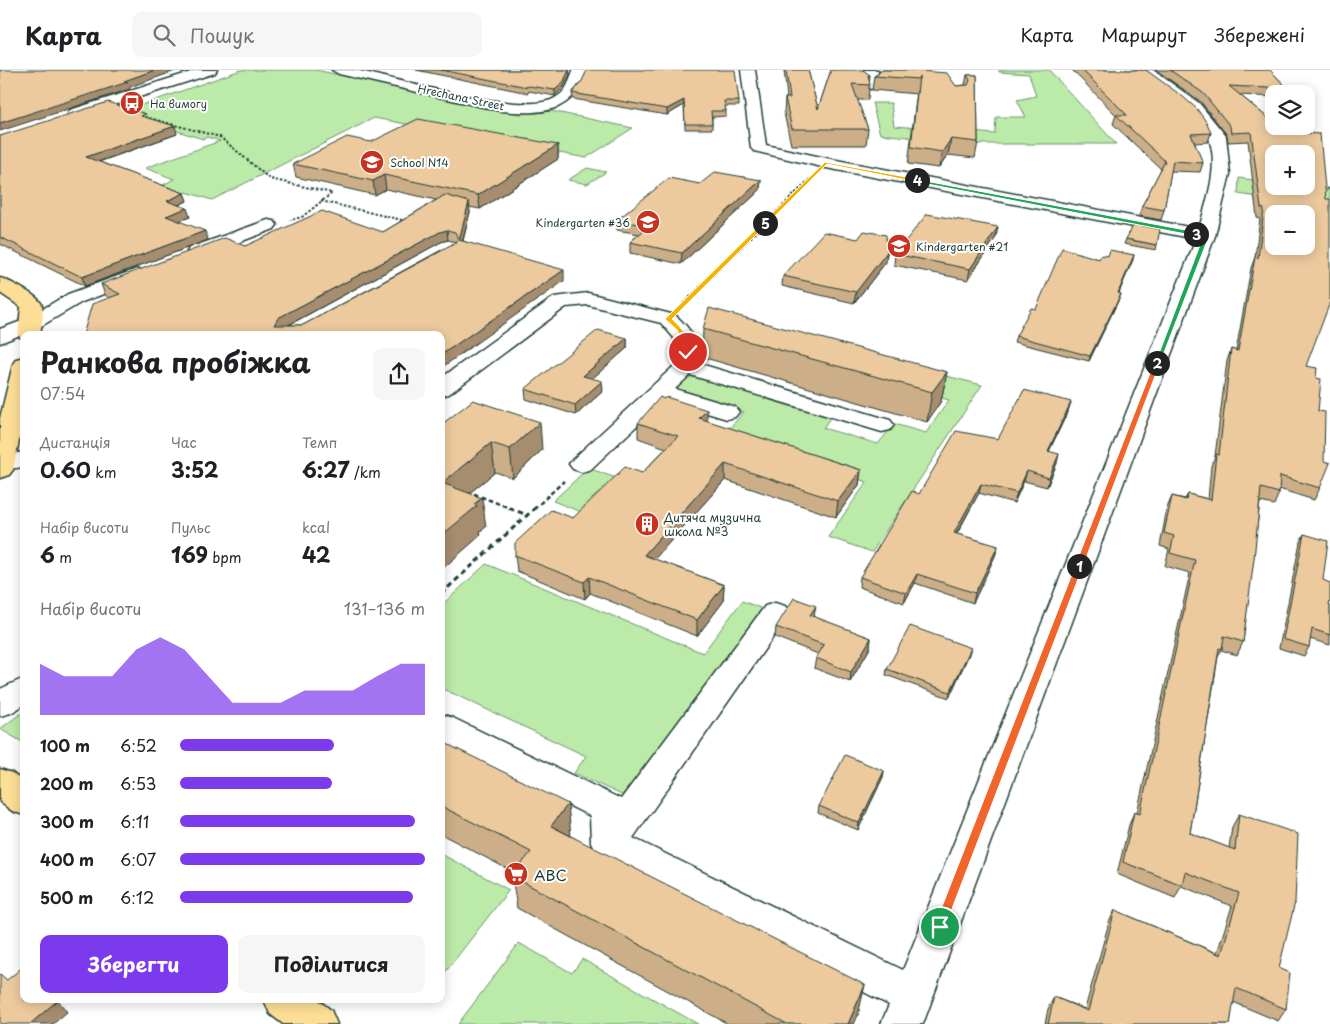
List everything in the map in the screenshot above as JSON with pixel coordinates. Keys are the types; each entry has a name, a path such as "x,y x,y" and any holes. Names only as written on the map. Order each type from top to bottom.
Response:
{"main road":[{"path":"0,284 31,304 30,330"},
{"path":"8,464 20,389"},
{"path":"0,783 20,798"},
{"path":"288,1003 316,1024"}],"street":[{"path":"65,117 210,70"},
{"name":"Hrechana Street","path":"351,71 500,107 524,109 556,103 570,95 577,84 580,70"},
{"path":"748,70 759,148 826,163 1206,236"},
{"path":"870,85 871,70"},
{"path":"609,843 908,1010 1206,236 1222,174 1218,136 1194,106 1145,70"},
{"path":"176,260 268,225"},
{"path":"30,330 75,298 157,267"},
{"path":"445,386 561,301 588,299 668,319 679,328 685,338 688,352 686,367 582,464"},
{"path":"0,337 20,332"},
{"path":"686,367 882,425"},
{"path":"660,392 727,412"},
{"path":"609,843 775,613"},
{"path":"0,704 20,692"},
{"path":"445,729 608,808 609,843"}],"path":[{"path":"102,105 220,137 270,178 332,193 302,217"},
{"path":"668,319 826,163"},
{"path":"1315,187 1330,189"},
{"path":"321,201 406,221"},
{"path":"445,590 582,464"},
{"path":"458,488 527,515"}],"green space":[{"path":"241,70 316,70 520,114 551,111 633,128 586,158 374,118 212,200 186,192 174,197 154,190 174,179 145,168 220,141 207,137 203,139 119,113"},
{"path":"999,70 1049,70 1116,144 973,144 880,134 872,103 891,103 894,126 995,134 996,117 1026,117 1017,100 1036,96 1029,74 999,72"},
{"path":"587,168 606,172 587,184 568,180"},
{"path":"1239,178 1265,182 1265,195 1315,195 1315,189 1330,191 1330,207 1238,194"},
{"path":"735,323 982,385 872,552 828,537 867,482 722,436 744,412 672,390 690,373 832,415 823,428 878,444 894,424 926,433 949,400 721,336"},
{"path":"588,468 619,479 584,513 553,501"},
{"path":"486,564 703,653 742,601 763,609 626,797 574,773 586,756 445,690 445,602"},
{"path":"20,714 20,741 0,729"},
{"path":"445,856 509,890 445,972"},
{"path":"519,943 572,973 582,959 698,1024 458,1024"}],"building":[{"path":"0,70 155,70 124,81 128,82 0,123"},
{"path":"441,70 569,70 563,83 555,90 527,87"},
{"path":"587,70 735,70 739,101 724,101 726,111 711,111 712,124 685,124 684,100 667,109 572,93 582,81"},
{"path":"786,70 808,70 818,109 831,70 863,70 870,75 868,75 870,85 852,84 868,129 792,129 785,98 790,98"},
{"path":"881,70 921,70 947,73 956,86 968,85 970,80 967,75 977,75 978,142 951,139 942,152 911,147 919,79 874,76"},
{"path":"1082,70 1146,70 1197,109 1207,123 1211,133 1191,134 1203,163 1173,161 1164,210 1142,206 1165,161 1116,115 1127,115"},
{"path":"1170,70 1270,70 1284,85 1265,85 1265,88 1229,86 1265,116 1265,135 1320,134 1326,199 1330,199 1329,305 1306,366 1317,368 1316,378 1321,379 1318,411 1325,412 1324,461 1330,463 1320,488 1280,476 1279,493 1261,488 1243,642 1224,636 1222,649 1219,648 1190,833 1235,850 1239,814 1298,834 1295,902 1279,968 1290,973 1286,1009 1236,988 1230,1024 1048,1024 1054,997 1088,1011 1115,910 1221,955 1239,893 1185,872 1182,885 1123,862 1134,812 1140,814 1195,560 1170,553 1174,536 1164,533 1172,496 1186,500 1188,494 1211,500 1216,454 1219,455 1231,349 1238,351 1255,257 1258,258 1264,209 1261,208 1251,132 1231,133 1230,126 1203,93"},
{"path":"108,102 146,114 141,116 175,126 86,157 184,193 167,201 187,208 166,216 205,231 82,277 0,237 0,136"},
{"path":"418,119 558,145 478,195 384,175 373,181 293,164 347,137 371,142"},
{"path":"715,172 761,180 682,253 630,242 649,226 617,220 669,178 700,184"},
{"path":"445,195 469,202 459,240 564,270 445,352 445,331 84,331 92,304 120,294 101,284 225,238 245,246 322,211 383,232","holes":["447,230 455,232 458,238 456,243 303,325 274,325 278,318 440,232"]},
{"path":"927,214 998,227 970,269 895,254"},
{"path":"1134,224 1160,229 1157,245 1126,239"},
{"path":"864,231 886,235 887,252 856,292 783,276 824,232 858,239"},
{"path":"1062,248 1099,259 1101,255 1108,256 1110,250 1134,255 1118,293 1121,294 1090,356 1016,336 1031,308 1036,309"},
{"path":"709,308 947,372 932,392 703,329"},
{"path":"598,330 627,338 583,376 602,381 575,405 525,389"},
{"path":"1024,390 1071,402 1048,451 1059,454 1049,478 1027,471 1017,493 981,484 954,533 998,546 975,593 917,574 906,593 860,577 912,491 919,494 956,431 998,439"},
{"path":"660,397 664,399 666,397 707,410 699,418 861,470 838,501 725,464 644,555 724,585 697,620 589,577 584,582 515,555 515,543 551,510 573,518 625,467 642,473 678,436 638,423"},
{"path":"473,400 540,422 510,449 491,443 445,481 445,422"},
{"path":"445,484 482,498 474,504 477,506 445,533"},
{"path":"1304,534 1328,541 1323,580 1330,583 1330,635 1312,629 1309,647 1283,639"},
{"path":"794,598 816,606 810,615 871,638 851,672 816,658 824,645 776,627"},
{"path":"910,626 971,648 950,692 887,669"},
{"path":"445,743 568,804 551,826 865,985 848,1024 787,1024 512,876 531,852 445,808"},
{"path":"845,755 884,771 859,823 819,806"},
{"path":"20,969 20,1003 54,1003 30,1024 0,1024 0,974 7,980"}],"place":[{"name":"На вимогу","path":"132,103"},
{"name":"School N14","path":"372,162"},
{"name":"Kindergarten #36","path":"648,222"},
{"name":"Kindergarten #21","path":"899,246"},
{"name":"Дитяча музична школа №3","path":"647,524"},
{"name":"ABC","path":"516,874"}],"route":[{"path":"688,352 685,338 679,328 668,319 826,163 1206,236 940,927"}]}
